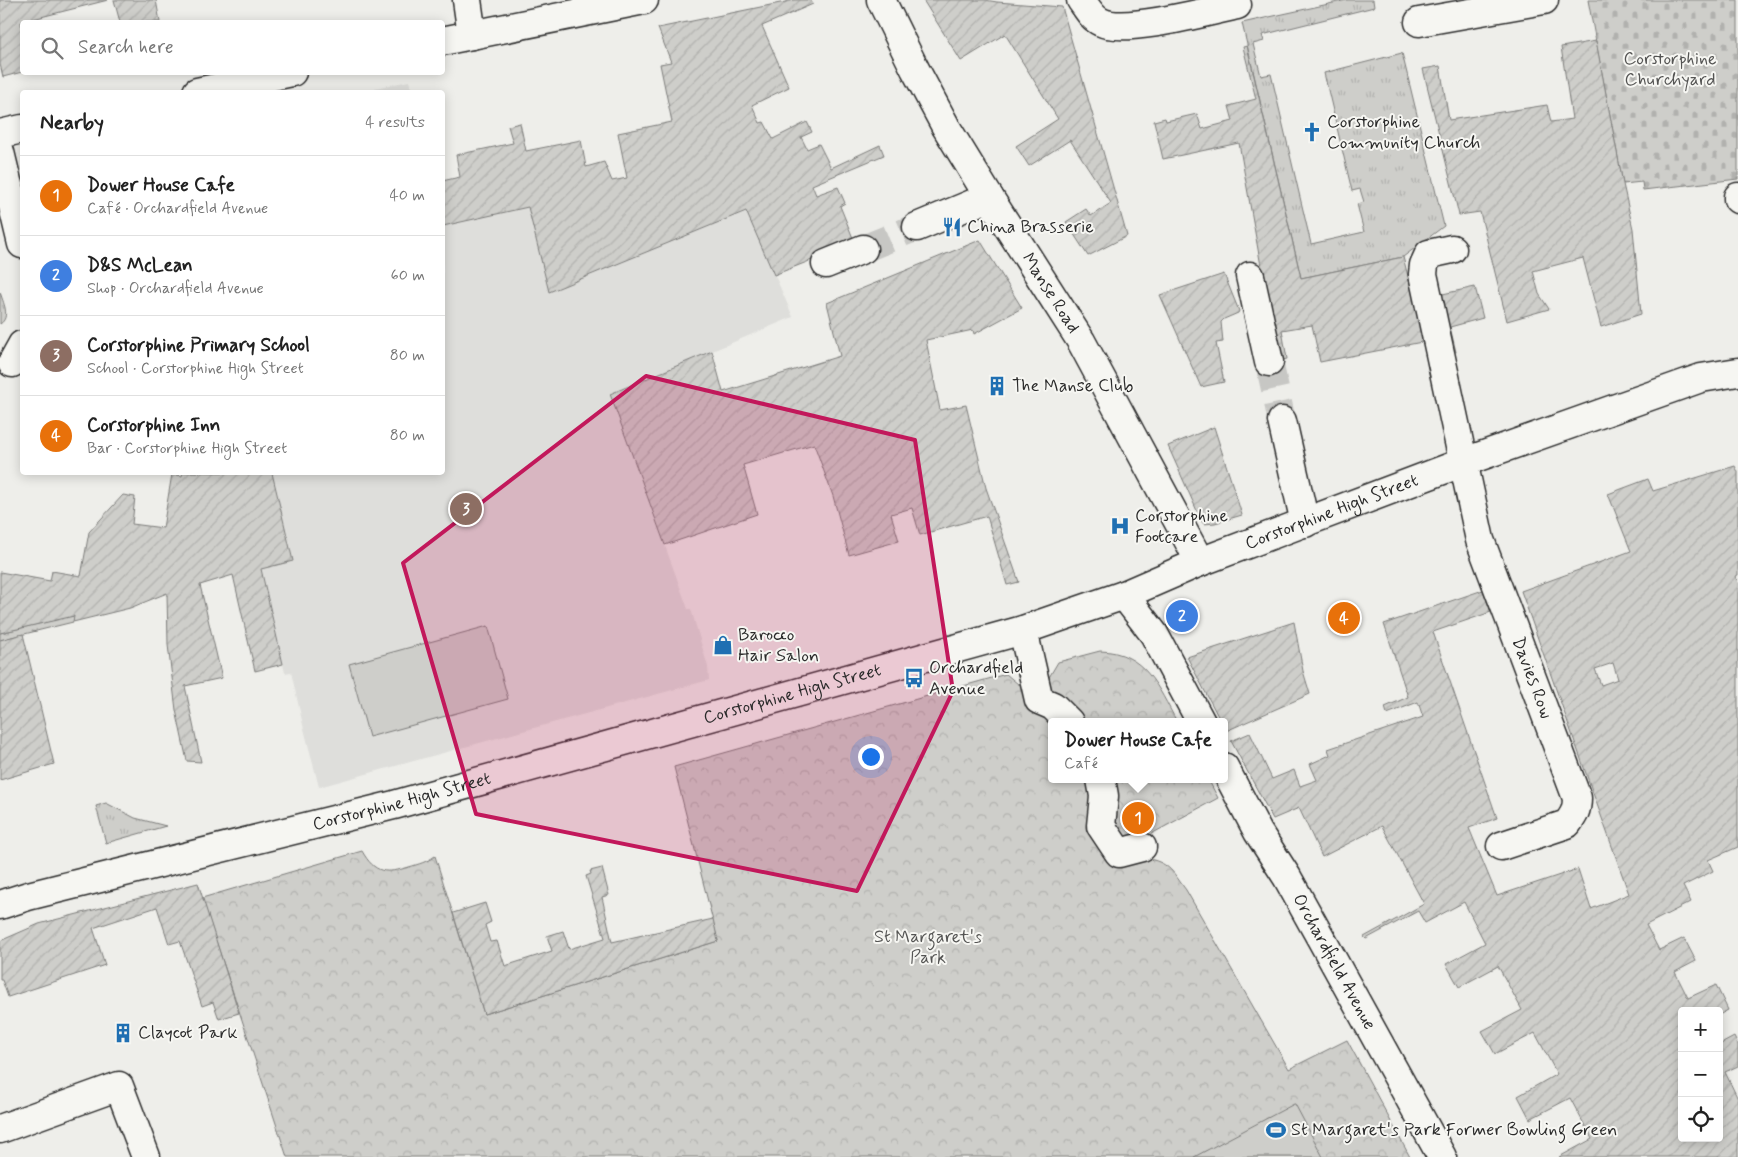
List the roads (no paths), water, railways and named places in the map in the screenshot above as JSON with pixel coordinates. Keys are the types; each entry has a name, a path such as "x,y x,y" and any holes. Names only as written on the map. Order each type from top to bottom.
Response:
{"street":[{"path":"467,0 472,35"},
{"path":"445,40 644,0"},
{"name":"Manse Road","path":"881,0 942,118 989,197 1081,341 1200,562"},
{"path":"1080,0 1096,19 1111,25 1165,20 1237,5"},
{"path":"1419,22 1544,0"},
{"path":"206,90 278,75"},
{"path":"0,134 20,129"},
{"path":"0,152 20,236"},
{"path":"917,227 989,197"},
{"path":"826,264 863,248"},
{"path":"1452,249 1429,254 1424,265 1423,274 1464,462"},
{"path":"1250,276 1270,362"},
{"name":"Corstorphine High Street","path":"0,905 75,884 394,805 1023,630 1124,595 1200,562 1464,462 1701,378 1738,372"},
{"path":"1282,421 1304,523"},
{"name":"Davies Row","path":"1464,462 1476,522 1488,565 1576,798 1577,807 1574,816 1567,824 1502,846"},
{"path":"1124,595 1154,634 1199,718"},
{"path":"1023,630 1038,700 1053,706 1065,718"},
{"name":"Orchardfield Avenue","path":"1228,775 1258,832 1287,878 1442,1157"},
{"path":"1102,783 1104,796 1102,826 1119,853 1142,847"},
{"path":"0,1129 119,1086 146,1157"}],"tunnel":[{"path":"863,249 917,227"},
{"path":"1269,362 1282,421"}],"place":[{"name":"Corstorphine Community Church","path":"1312,132"},
{"name":"China Brasserie","path":"952,227"},
{"name":"The Manse Club","path":"997,386"},
{"name":"Corstorphine Primary School","path":"466,509"},
{"name":"Corstorphine Footcare","path":"1120,526"},
{"name":"D&S McLean","path":"1182,616"},
{"name":"Corstorphine Inn","path":"1344,618"},
{"name":"Barocco Hair Salon","path":"723,645"},
{"name":"Orchardfield Avenue","path":"914,678"},
{"name":"Dower House Cafe","path":"1138,818"},
{"name":"Claycot Park","path":"123,1033"},
{"name":"St Margaret's Park Former Bowling Green","path":"1276,1130"}],"park label":[{"name":"Corstorphine Churchyard","path":"1670,69"},
{"name":"St Margaret's Park","path":"928,948"}]}
